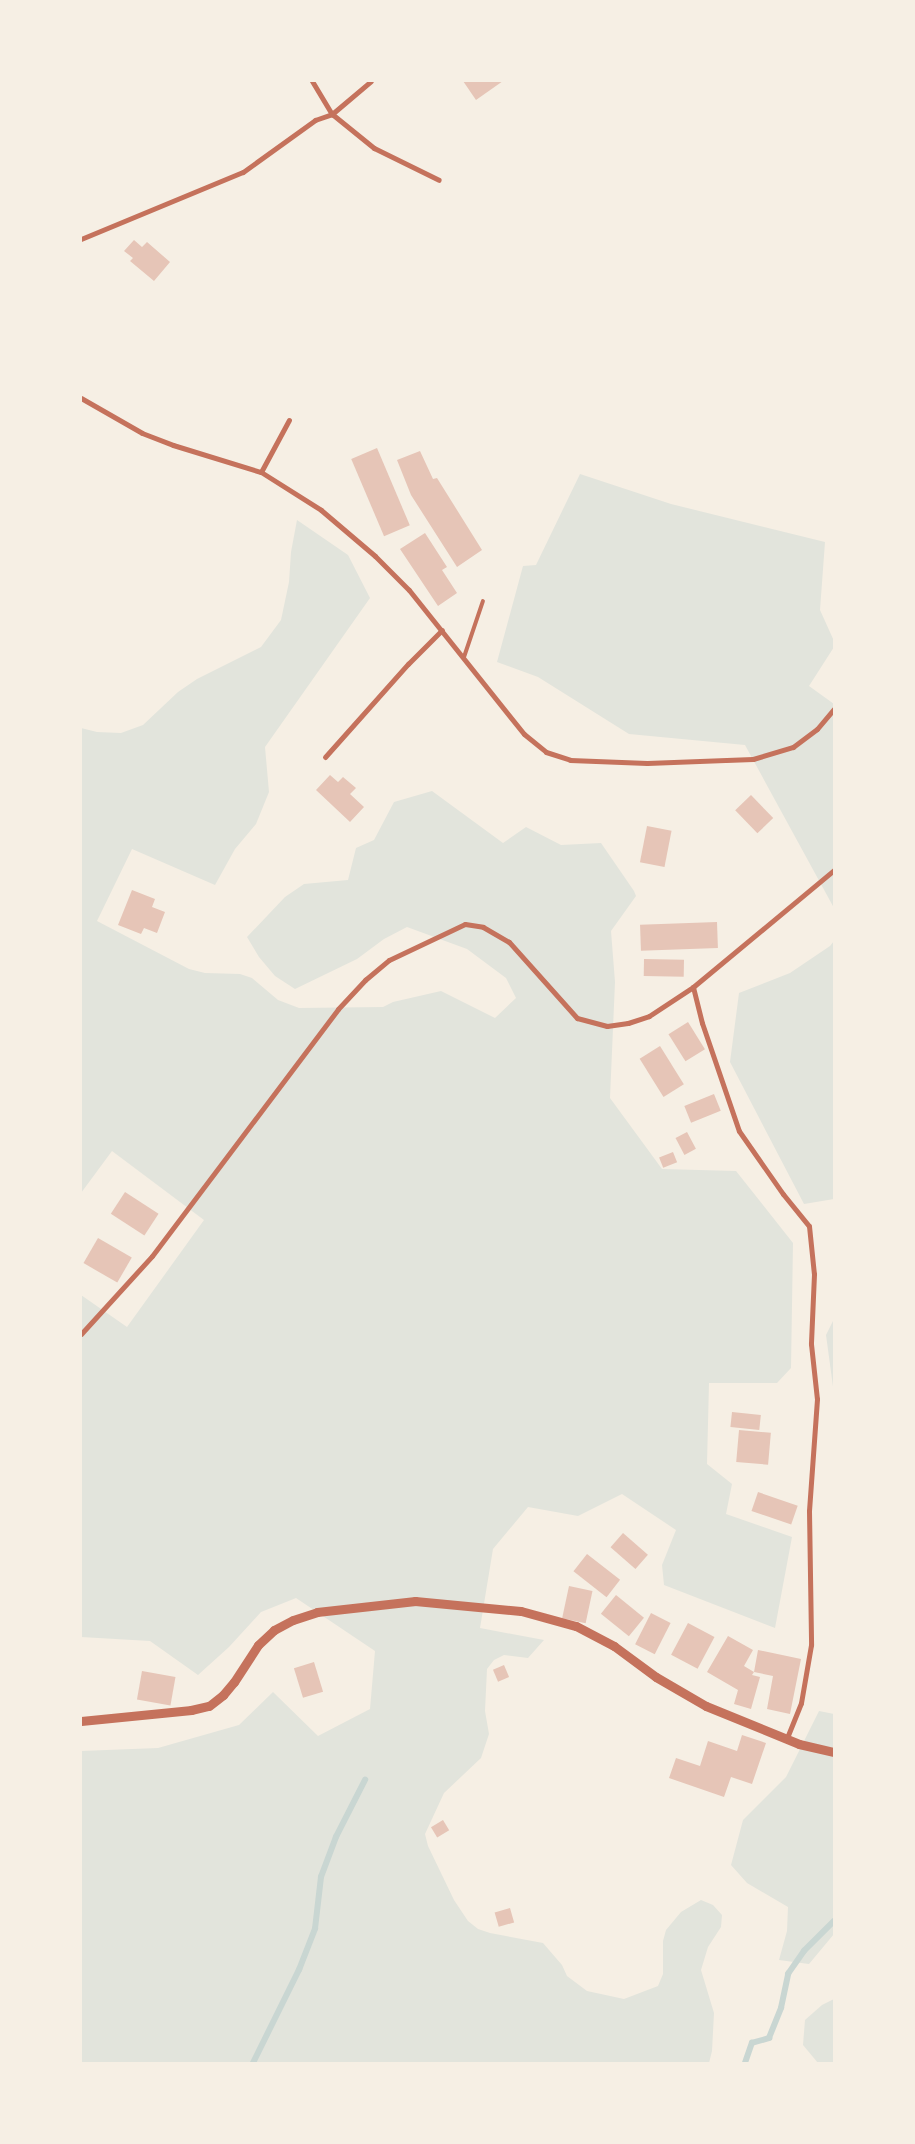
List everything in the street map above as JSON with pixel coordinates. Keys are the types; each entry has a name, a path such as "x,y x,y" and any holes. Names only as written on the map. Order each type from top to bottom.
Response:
{"street":[{"path":"312,81 332,114 374,148 438,180"},
{"path":"81,239 243,172 314,120 332,114 371,81"},
{"path":"81,398 158,439 261,472 321,510 376,556 409,590 524,734 546,752 570,760 647,763 753,759 793,747 817,729 834,709"},
{"path":"261,472 289,420"},
{"path":"325,757 408,664 442,630"},
{"path":"81,1334 152,1256 338,1009 365,980 389,960 464,924 483,927 509,942 577,1018 607,1026 628,1023 649,1016 693,986 834,870"},
{"path":"693,986 702,1023 740,1131 782,1194 809,1226 814,1274 811,1344 817,1399 809,1510 811,1645 801,1703 787,1738"},
{"path":"81,1721 191,1710 209,1706 223,1696 258,1645 274,1630 293,1620 317,1612 415,1601 521,1611 576,1626 614,1646 684,1695 799,1744 834,1752"}],"lane":[{"path":"464,657 483,601"}],"shaded area":[{"path":"580,474 671,504 825,542 820,610 834,641 834,647 809,686 834,704 834,908 745,745 629,734 538,677 497,662 523,566 536,565"},
{"path":"297,520 348,555 370,598 265,747 269,792 256,824 235,849 215,885 132,849 97,921 189,969 205,973 240,974 252,978 278,1000 299,1008 383,1007 393,1002 441,991 495,1018 516,998 506,978 467,949 407,927 384,939 357,959 295,989 275,976 259,957 247,937 285,897 304,884 348,880 356,848 374,840 394,802 432,791 503,843 526,827 561,845 601,843 634,891 636,896 611,931 615,982 610,1098 662,1169 736,1171 793,1243 791,1368 777,1383 709,1383 707,1464 732,1484 726,1514 792,1537 775,1628 664,1585 662,1565 676,1530 622,1494 578,1516 528,1507 493,1549 480,1628 544,1640 528,1658 504,1655 494,1660 487,1669 485,1711 489,1734 481,1758 444,1793 425,1834 428,1846 454,1900 468,1921 478,1929 490,1933 543,1943 562,1965 567,1976 587,1991 624,1999 658,1986 663,1974 663,1941 666,1930 681,1912 701,1900 713,1905 722,1915 721,1927 708,1947 701,1970 714,2013 712,2051 709,2063 81,2063 81,1751 158,1748 239,1725 273,1692 318,1736 370,1709 375,1651 296,1598 261,1612 229,1647 198,1675 150,1641 81,1637 81,1295 127,1327 204,1220 112,1151 81,1193 81,728 97,732 121,733 143,725 178,692 197,679 261,647 281,620 289,582 291,552"},
{"path":"834,941 834,1199 804,1204 730,1062 739,993 790,973 830,946"},
{"path":"834,1319 834,1394 826,1335"},
{"path":"819,1711 834,1714 834,1934 809,1964 779,1960 787,1931 788,1907 747,1883 731,1865 743,1820 786,1777"},
{"path":"834,1999 834,2063 818,2063 803,2045 805,2020 822,2005"}],"building":[{"path":"463,81 503,81 476,100"},
{"path":"134,240 142,247 147,242 170,262 154,281 130,261 133,258 124,251"},
{"path":"377,448 410,525 384,536 351,459"},
{"path":"420,451 433,479 437,478 482,550 457,567 411,495 397,460"},
{"path":"425,533 447,567 442,570 457,593 438,606 400,549"},
{"path":"330,775 338,782 343,777 356,788 350,794 364,807 350,822 316,790"},
{"path":"751,795 773,818 757,833 735,810"},
{"path":"647,826 672,831 664,867 640,862"},
{"path":"132,890 155,899 152,907 165,912 157,933 144,928 141,934 118,925"},
{"path":"717,922 718,948 641,951 640,925"},
{"path":"644,959 684,960 684,977 644,976"},
{"path":"688,1022 705,1049 685,1061 668,1034"},
{"path":"660,1046 684,1084 663,1097 640,1059"},
{"path":"714,1094 721,1111 691,1123 684,1106"},
{"path":"687,1132 696,1149 684,1155 676,1138"},
{"path":"673,1152 677,1162 663,1168 659,1158"},
{"path":"125,1192 159,1214 144,1236 111,1214"},
{"path":"98,1238 132,1258 117,1283 84,1263"},
{"path":"732,1412 761,1415 759,1430 730,1427"},
{"path":"739,1430 771,1433 768,1465 736,1462"},
{"path":"758,1492 798,1506 791,1525 751,1511"},
{"path":"623,1533 648,1555 635,1569 611,1547"},
{"path":"587,1554 620,1580 607,1597 573,1571"},
{"path":"569,1586 592,1591 586,1623 562,1618"},
{"path":"616,1595 644,1618 629,1636 601,1614"},
{"path":"651,1613 671,1623 655,1654 635,1644"},
{"path":"688,1623 714,1637 698,1669 671,1655"},
{"path":"728,1636 753,1650 744,1666 754,1672 752,1675 760,1677 751,1709 734,1704 738,1690 707,1672"},
{"path":"758,1650 801,1659 790,1714 767,1709 773,1676 754,1672"},
{"path":"314,1662 323,1692 303,1698 294,1668"},
{"path":"504,1665 509,1677 498,1682 493,1670"},
{"path":"142,1671 175,1677 170,1705 137,1700"},
{"path":"742,1735 766,1743 752,1784 731,1777 724,1797 669,1778 676,1758 700,1766 708,1741 737,1751"},
{"path":"443,1820 449,1830 437,1837 431,1827"},
{"path":"510,1908 514,1922 499,1927 495,1912"}],"waterway":[{"path":"253,2063 299,1970 315,1929 321,1877 336,1837 365,1780"},
{"path":"745,2063 752,2043 769,2038 781,2008 788,1974 804,1951 834,1921"}]}
